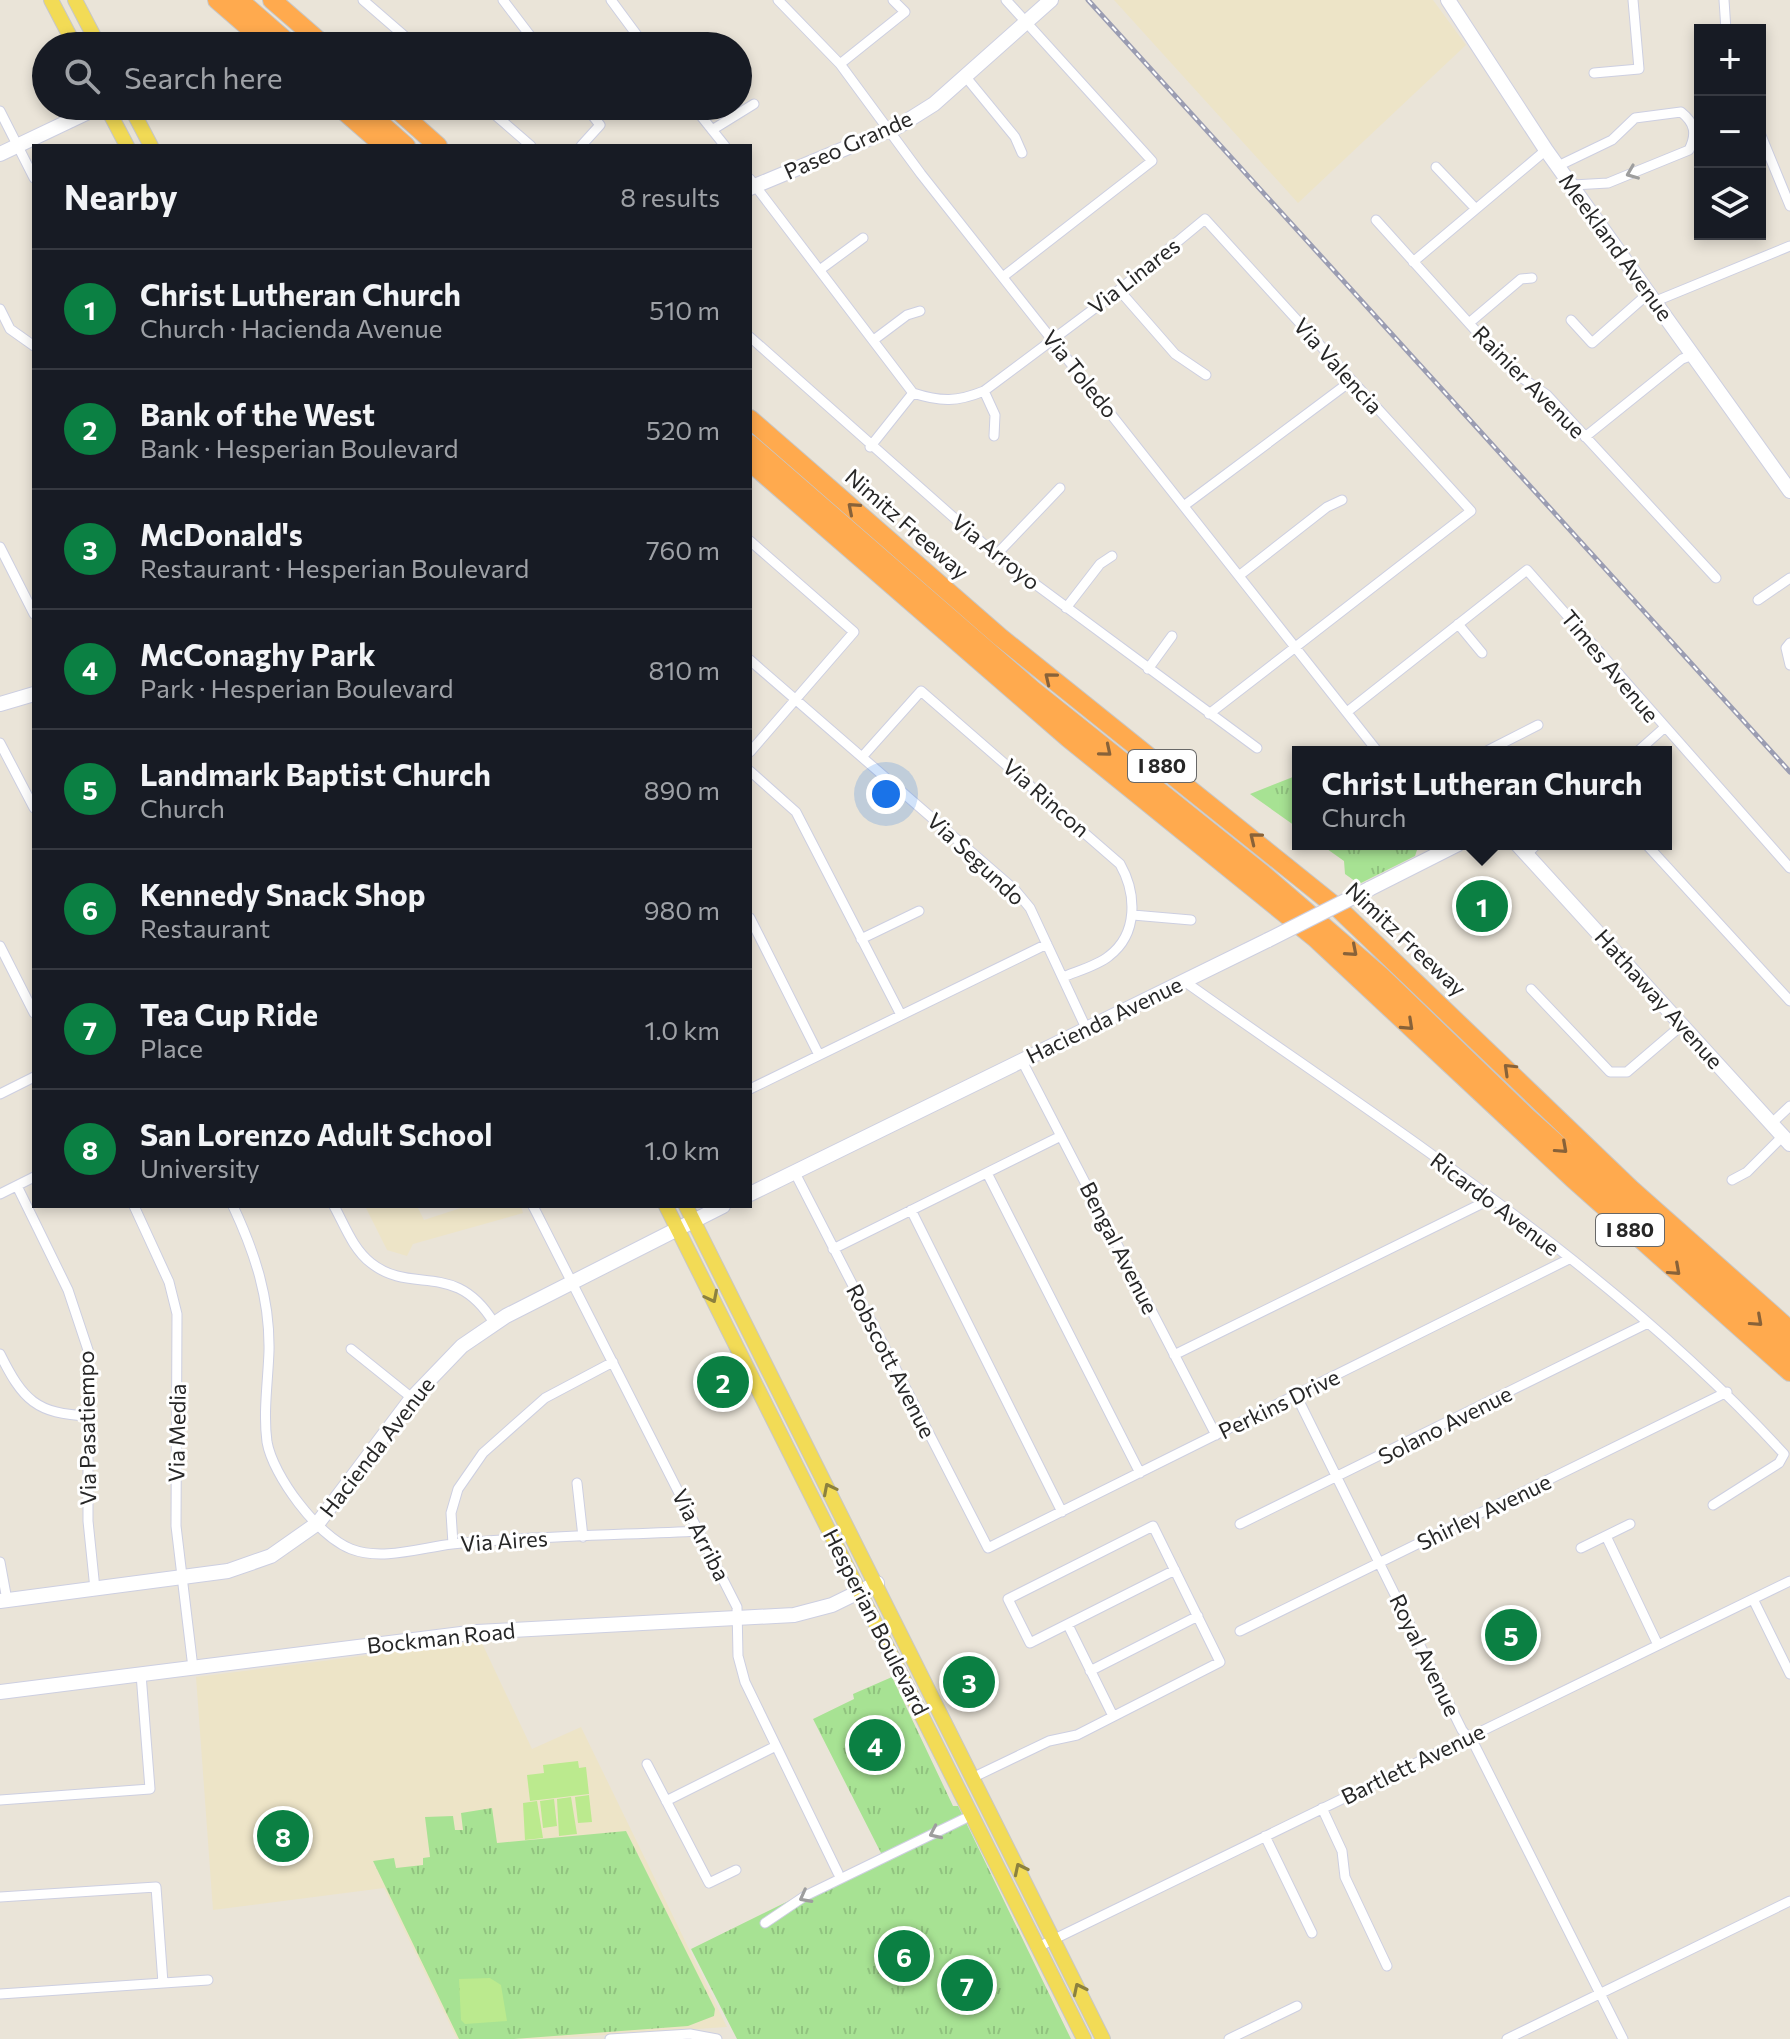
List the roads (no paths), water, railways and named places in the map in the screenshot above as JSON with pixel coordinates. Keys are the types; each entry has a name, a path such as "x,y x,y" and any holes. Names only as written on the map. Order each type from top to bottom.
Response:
{"highway":[{"path":"217,0 254,32"},
{"path":"239,0 276,32"},
{"path":"272,0 309,32"},
{"path":"353,120 382,144"},
{"path":"377,120 404,144"},
{"path":"409,120 436,144"},
{"name":"Nimitz Freeway","path":"752,421 1000,637 1340,910 1631,1189 1790,1330"},
{"name":"I 880","path":"752,446 1033,690 1380,975 1527,1117 1790,1351"},
{"name":"I 880","path":"752,464 1068,738 1315,938 1549,1158 1790,1372"},
{"path":"1206,830 1222,862"}],"main road":[{"path":"51,0 68,32"},
{"path":"75,0 92,32"},
{"path":"111,120 126,144"},
{"path":"137,120 150,144"},
{"name":"Hesperian Boulevard","path":"667,1208 1084,2039"},
{"name":"Hesperian Boulevard","path":"687,1208 1103,2039"},
{"path":"732,1336 747,1350 764,1384 777,1388"},
{"path":"760,1391 770,1393 793,1436 809,1450"},
{"path":"928,1724 940,1737 956,1741"}],"street":[{"path":"363,0 400,32"},
{"path":"503,0 527,32"},
{"path":"611,0 635,32"},
{"name":"Via Toledo","path":"778,0 840,64 888,131 1373,746"},
{"path":"840,64 905,12 893,0"},
{"path":"1004,276 1152,161 1006,0"},
{"name":"Paseo Grande","path":"752,186 888,131 934,104 1051,0"},
{"name":"Meekland Avenue","path":"1448,0 1546,150 1790,491"},
{"path":"1594,73 1639,69 1633,0"},
{"path":"1724,0 1726,24"},
{"path":"965,76 1015,137 1022,153"},
{"path":"0,111 32,174"},
{"path":"1558,166 1612,140 1635,118 1681,112 1690,120 1694,129 1689,150 1608,183 1573,185"},
{"path":"0,154 72,120"},
{"path":"501,120 529,144"},
{"path":"583,144 600,125 596,120"},
{"path":"704,120 723,144"},
{"path":"712,130 728,120"},
{"path":"1766,148 1790,206"},
{"path":"1413,262 1546,150"},
{"path":"1436,167 1476,209"},
{"path":"752,187 821,269 913,393 870,447"},
{"name":"Via Linares","path":"913,393 938,401 961,400 984,391 1119,290 1205,219"},
{"name":"Via Valencia","path":"1205,219 1471,511 1295,646"},
{"name":"Rainier Avenue","path":"1376,220 1512,371 1547,395 1716,578"},
{"path":"821,269 863,238"},
{"path":"1571,320 1592,343 1653,296 1790,246"},
{"path":"1469,323 1521,279 1532,278"},
{"path":"1119,290 1175,354 1206,375"},
{"path":"0,309 10,329 32,345"},
{"path":"875,339 907,315 920,311"},
{"name":"Via Arroyo","path":"752,339 870,447 996,555 1257,748"},
{"path":"1585,437 1682,359 1693,355"},
{"path":"1185,505 1351,381"},
{"path":"984,391 995,415 994,436"},
{"path":"996,555 1060,488"},
{"path":"1240,575 1327,507 1342,500"},
{"path":"752,543 854,632 752,750"},
{"path":"0,547 32,610"},
{"path":"1066,608 1100,564 1112,556"},
{"name":"Times Avenue","path":"1458,624 1527,570 1790,868"},
{"path":"1758,600 1790,578"},
{"path":"1347,712 1458,624 1482,653"},
{"path":"1148,669 1172,636"},
{"path":"1790,643 1786,648 1790,665"},
{"path":"1209,714 1295,646"},
{"name":"Via Segundo","path":"752,662 1015,890 1030,908 1086,1028"},
{"name":"Via Rincon","path":"862,757 921,691 1120,864 1131,891 1133,915"},
{"path":"0,704 32,695"},
{"path":"1497,746 1538,725"},
{"path":"1644,746 1664,728"},
{"path":"0,743 32,804"},
{"path":"752,773 796,812 901,1015"},
{"name":"Hacienda Avenue","path":"752,1193 1268,940 1369,889 1434,850"},
{"name":"Hathaway Avenue","path":"1530,850 1786,1140"},
{"path":"1652,850 1790,1001"},
{"path":"861,939 919,911"},
{"path":"1063,977 1108,957 1124,939 1133,915 1191,920"},
{"path":"752,922 819,1055"},
{"path":"752,1088 1047,944"},
{"path":"0,946 32,1009"},
{"name":"Ricardo Avenue","path":"1184,981 1491,1199 1648,1323 1727,1392 1784,1454 1779,1463 1713,1505"},
{"path":"1531,989 1610,1072 1627,1072 1682,1025"},
{"name":"Bengal Avenue","path":"1022,1061 1216,1435"},
{"path":"0,1094 32,1078"},
{"path":"1772,1123 1790,1106"},
{"path":"833,1249 1061,1136"},
{"path":"1732,1180 1747,1172 1786,1140"},
{"name":"Robscott Avenue","path":"795,1173 988,1548"},
{"path":"987,1173 1140,1473"},
{"path":"0,1194 32,1178"},
{"name":"Via Pasatiempo","path":"17,1186 81,1324 89,1360 88,1521 95,1589"},
{"path":"1174,1355 1491,1199"},
{"name":"Via Media","path":"135,1208 169,1282 177,1314 176,1526 193,1668"},
{"name":"Via Aires","path":"234,1208 256,1259 268,1316 265,1422 272,1461 284,1485 318,1523 348,1548 371,1554 453,1544 700,1531"},
{"path":"335,1208 358,1250 373,1265 392,1273 451,1283 477,1301 494,1323"},
{"name":"Via Arriba","path":"534,1208 737,1607 738,1656 745,1682 838,1873"},
{"name":"Hacienda Avenue","path":"3,1600 183,1577 250,1565 290,1544 318,1523 412,1398 462,1346 494,1323 572,1281 719,1208"},
{"path":"911,1210 1062,1512"},
{"name":"Perkins Drive","path":"988,1548 1297,1397 1569,1259"},
{"name":"Solano Avenue","path":"1240,1524 1337,1479 1648,1323"},
{"path":"351,1349 412,1398"},
{"path":"0,1354 15,1384 35,1405 55,1413 89,1416"},
{"path":"453,1544 451,1513 458,1489 483,1453 508,1427 545,1398 613,1362"},
{"name":"Shirley Avenue","path":"1240,1631 1727,1392"},
{"name":"Royal Avenue","path":"1297,1397 1623,2039"},
{"path":"577,1483 583,1537"},
{"path":"1581,1548 1630,1524"},
{"path":"974,1777 1049,1741 1077,1735 1220,1662 1198,1616 1175,1570 1153,1526 1008,1599 1030,1643 1175,1570"},
{"path":"1606,1536 1658,1645"},
{"path":"0,1562 3,1600"},
{"name":"Bartlett Avenue","path":"1036,1948 1790,1581"},
{"name":"Bockman Road","path":"0,1692 477,1632 738,1619 812,1612 877,1583"},
{"path":"1753,1599 1790,1674"},
{"path":"1090,1671 1198,1616"},
{"path":"1068,1625 1113,1716"},
{"path":"0,1800 150,1789 141,1674"},
{"path":"666,1801 774,1747"},
{"path":"647,1764 709,1883 736,1870"},
{"path":"1322,1808 1342,1851 1345,1877 1387,1966"},
{"path":"765,1923 805,1896 972,1815"},
{"path":"1265,1836 1312,1933"},
{"path":"0,1897 156,1887 163,1983"},
{"path":"1507,2039 1790,1901"},
{"path":"0,1994 208,1980"},
{"path":"1229,2039 1297,2006"},
{"path":"610,2039 690,2034 717,2039"}],"railway":[{"path":"1088,0 1790,772"}],"place":[{"name":"Christ Lutheran Church","path":"1482,906"},
{"name":"Bank of the West","path":"723,1382"},
{"name":"Landmark Baptist Church","path":"1511,1635"},
{"name":"McDonald's","path":"969,1682"},
{"name":"McConaghy Park","path":"875,1745"},
{"name":"San Lorenzo Adult School","path":"283,1836"},
{"name":"Kennedy Snack Shop","path":"904,1956"},
{"name":"Tea Cup Ride","path":"967,1985"}]}
